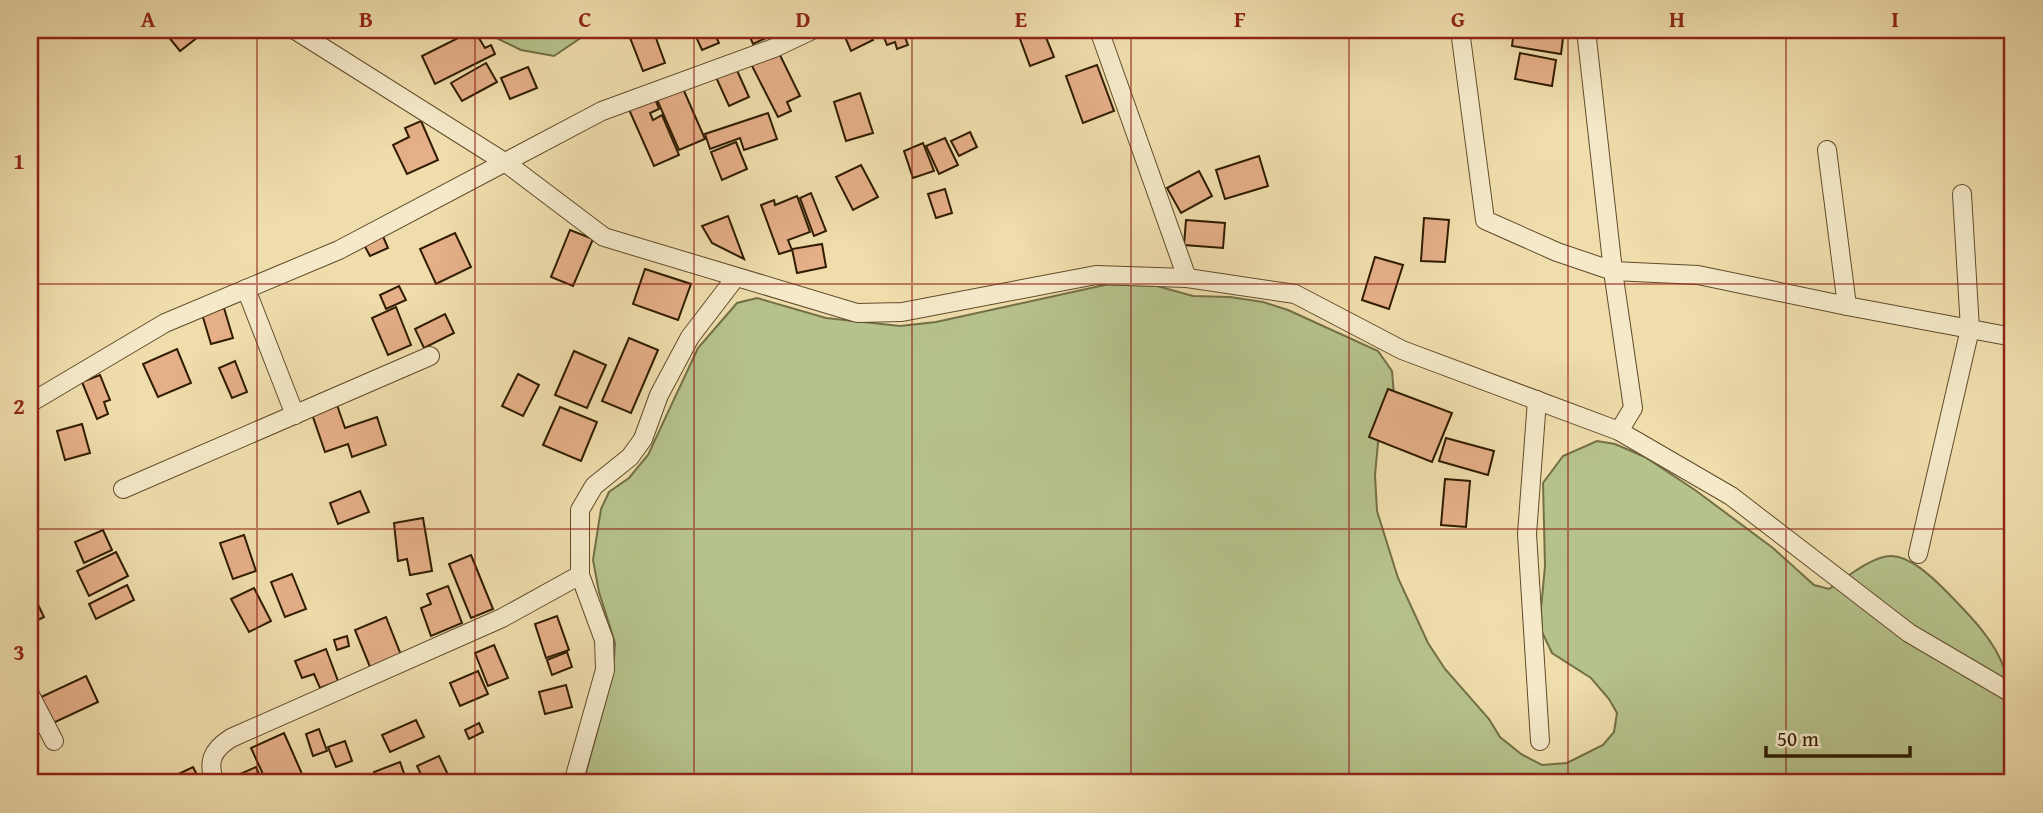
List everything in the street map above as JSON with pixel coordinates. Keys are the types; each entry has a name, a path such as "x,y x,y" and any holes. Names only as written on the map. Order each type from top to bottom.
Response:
{"street":[{"path":"295,30 506,163 604,237 857,313 902,312 1096,275 1187,278 1295,294 1402,350 1619,431 1731,496 1909,633 2013,692"},
{"path":"30,403 165,323 339,250 602,111 774,48 812,30"},
{"path":"1099,30 1187,278"},
{"path":"1460,30 1485,219 1557,252 1613,271 1698,275 2013,337"},
{"path":"1586,30 1613,271 1633,408 1619,431"},
{"path":"1827,150 1847,306"},
{"path":"1919,554 1970,329 1962,194"},
{"path":"573,783 605,670 604,640 580,575 580,510 594,486 630,457 643,439 659,395 691,337 736,277"},
{"path":"246,289 295,415"},
{"path":"123,489 430,356"},
{"path":"1536,400 1527,534 1540,741"},
{"path":"215,783 210,762 212,754 230,738 502,618 580,575"},
{"path":"30,695 54,741"}],"green space":[{"path":"480,30 587,30 582,37 554,56 521,50"},
{"path":"1109,284 1157,286 1193,296 1230,297 1263,302 1288,310 1378,351 1392,371 1394,395 1384,415 1378,443 1375,475 1377,511 1398,578 1428,643 1445,669 1489,719 1500,737 1521,754 1542,765 1567,763 1603,745 1614,732 1617,713 1609,699 1591,678 1552,653 1542,632 1545,566 1543,483 1563,456 1597,441 1615,444 1645,457 1695,490 1773,548 1814,585 1829,589 1867,564 1891,556 1906,559 1927,574 1980,627 2005,671 2013,713 2013,783 583,783 613,674 615,643 599,592 593,560 601,509 609,492 629,478 648,455 698,348 737,303 757,298 826,318 900,326 936,322"}],"building":[{"path":"174,30 207,30 180,51 167,35"},
{"path":"474,30 485,48 491,45 495,54 435,84 422,56"},
{"path":"627,30 653,30 665,63 643,71"},
{"path":"693,30 713,30 719,43 702,50"},
{"path":"747,30 783,30 753,44"},
{"path":"842,30 868,30 873,40 851,51"},
{"path":"881,30 902,30 908,45 897,49 895,42 887,45"},
{"path":"1043,30 1054,57 1030,66 1019,36"},
{"path":"1514,30 1564,30 1561,54 1512,46"},
{"path":"777,49 800,96 787,102 791,111 778,117 750,62"},
{"path":"1520,53 1556,60 1552,86 1515,79"},
{"path":"486,63 497,82 462,101 451,83"},
{"path":"1097,65 1114,111 1083,123 1066,76"},
{"path":"735,66 749,97 729,106 715,75"},
{"path":"528,67 537,88 510,99 501,78"},
{"path":"681,84 705,139 679,150 655,95"},
{"path":"860,93 873,133 846,141 834,102"},
{"path":"653,94 659,109 650,113 653,120 662,115 679,155 654,166 627,105"},
{"path":"768,113 777,139 744,150 740,138 710,149 705,134"},
{"path":"421,121 438,160 407,174 393,145 409,137 405,128"},
{"path":"970,132 977,147 959,156 951,141"},
{"path":"945,138 958,165 939,174 926,146"},
{"path":"736,142 747,169 722,180 711,152"},
{"path":"923,143 934,171 913,178 904,151"},
{"path":"1259,156 1268,186 1225,199 1216,170"},
{"path":"861,165 878,197 853,210 836,177"},
{"path":"1199,171 1212,196 1181,213 1167,188"},
{"path":"945,189 952,213 936,218 928,194"},
{"path":"811,193 826,231 814,236 800,198"},
{"path":"797,196 810,232 788,240 792,250 779,254 761,205 774,200 775,205"},
{"path":"728,216 744,259 712,243 702,226"},
{"path":"1424,218 1449,220 1445,262 1421,261"},
{"path":"1186,220 1225,223 1223,248 1184,245"},
{"path":"570,230 593,239 573,286 551,277"},
{"path":"455,233 471,267 436,284 420,249"},
{"path":"382,234 388,248 370,256 363,243"},
{"path":"822,244 826,267 797,273 792,249"},
{"path":"1375,257 1403,265 1389,309 1362,300"},
{"path":"645,269 691,284 678,320 633,304"},
{"path":"399,286 406,300 386,309 380,295"},
{"path":"396,307 411,345 388,355 372,318"},
{"path":"224,308 233,338 211,344 202,314"},
{"path":"445,314 454,333 424,348 415,329"},
{"path":"629,338 658,350 631,413 602,401"},
{"path":"177,349 191,383 158,397 143,364"},
{"path":"574,351 606,365 587,408 555,395"},
{"path":"235,361 247,392 232,398 219,368"},
{"path":"518,374 539,385 523,416 502,406"},
{"path":"100,375 110,400 104,402 108,414 97,419 82,382"},
{"path":"1388,389 1452,413 1432,462 1369,437"},
{"path":"337,405 345,428 377,417 386,445 352,457 348,444 325,452 312,414"},
{"path":"560,407 597,422 581,461 543,445"},
{"path":"82,424 90,453 65,460 57,431"},
{"path":"1446,438 1494,451 1488,475 1439,461"},
{"path":"1445,479 1470,481 1466,527 1441,525"},
{"path":"360,491 369,512 338,524 330,503"},
{"path":"423,518 432,571 410,575 407,559 398,561 394,523"},
{"path":"103,530 112,550 84,563 75,542"},
{"path":"244,535 256,571 233,579 220,543"},
{"path":"116,552 128,576 89,596 77,571"},
{"path":"471,555 493,609 471,618 449,564"},
{"path":"292,574 306,609 285,617 271,582"},
{"path":"127,585 134,600 96,619 89,604"},
{"path":"448,586 462,623 431,636 421,608 431,604 427,594"},
{"path":"254,588 271,621 249,632 231,599"},
{"path":"32,592 44,617 30,624 30,593"},
{"path":"557,616 569,650 546,658 535,624"},
{"path":"386,617 401,655 370,667 355,630"},
{"path":"347,636 349,646 337,650 334,640"},
{"path":"494,645 508,678 488,686 475,653"},
{"path":"326,649 338,681 320,688 314,674 302,678 295,661"},
{"path":"567,652 572,667 552,675 547,660"},
{"path":"478,671 488,694 460,706 450,683"},
{"path":"86,676 98,702 51,724 39,698"},
{"path":"566,685 572,707 545,714 539,692"},
{"path":"416,720 424,737 390,752 382,735"},
{"path":"479,723 483,732 469,739 465,730"},
{"path":"319,729 327,751 313,756 306,734"},
{"path":"284,733 306,783 267,783 251,748"},
{"path":"345,741 352,761 336,767 328,747"},
{"path":"439,756 452,783 425,783 417,766"},
{"path":"400,762 406,779 409,778 411,783 379,783 374,772"},
{"path":"193,767 201,783 172,783 170,778"},
{"path":"256,767 263,783 233,783 231,778"}]}
